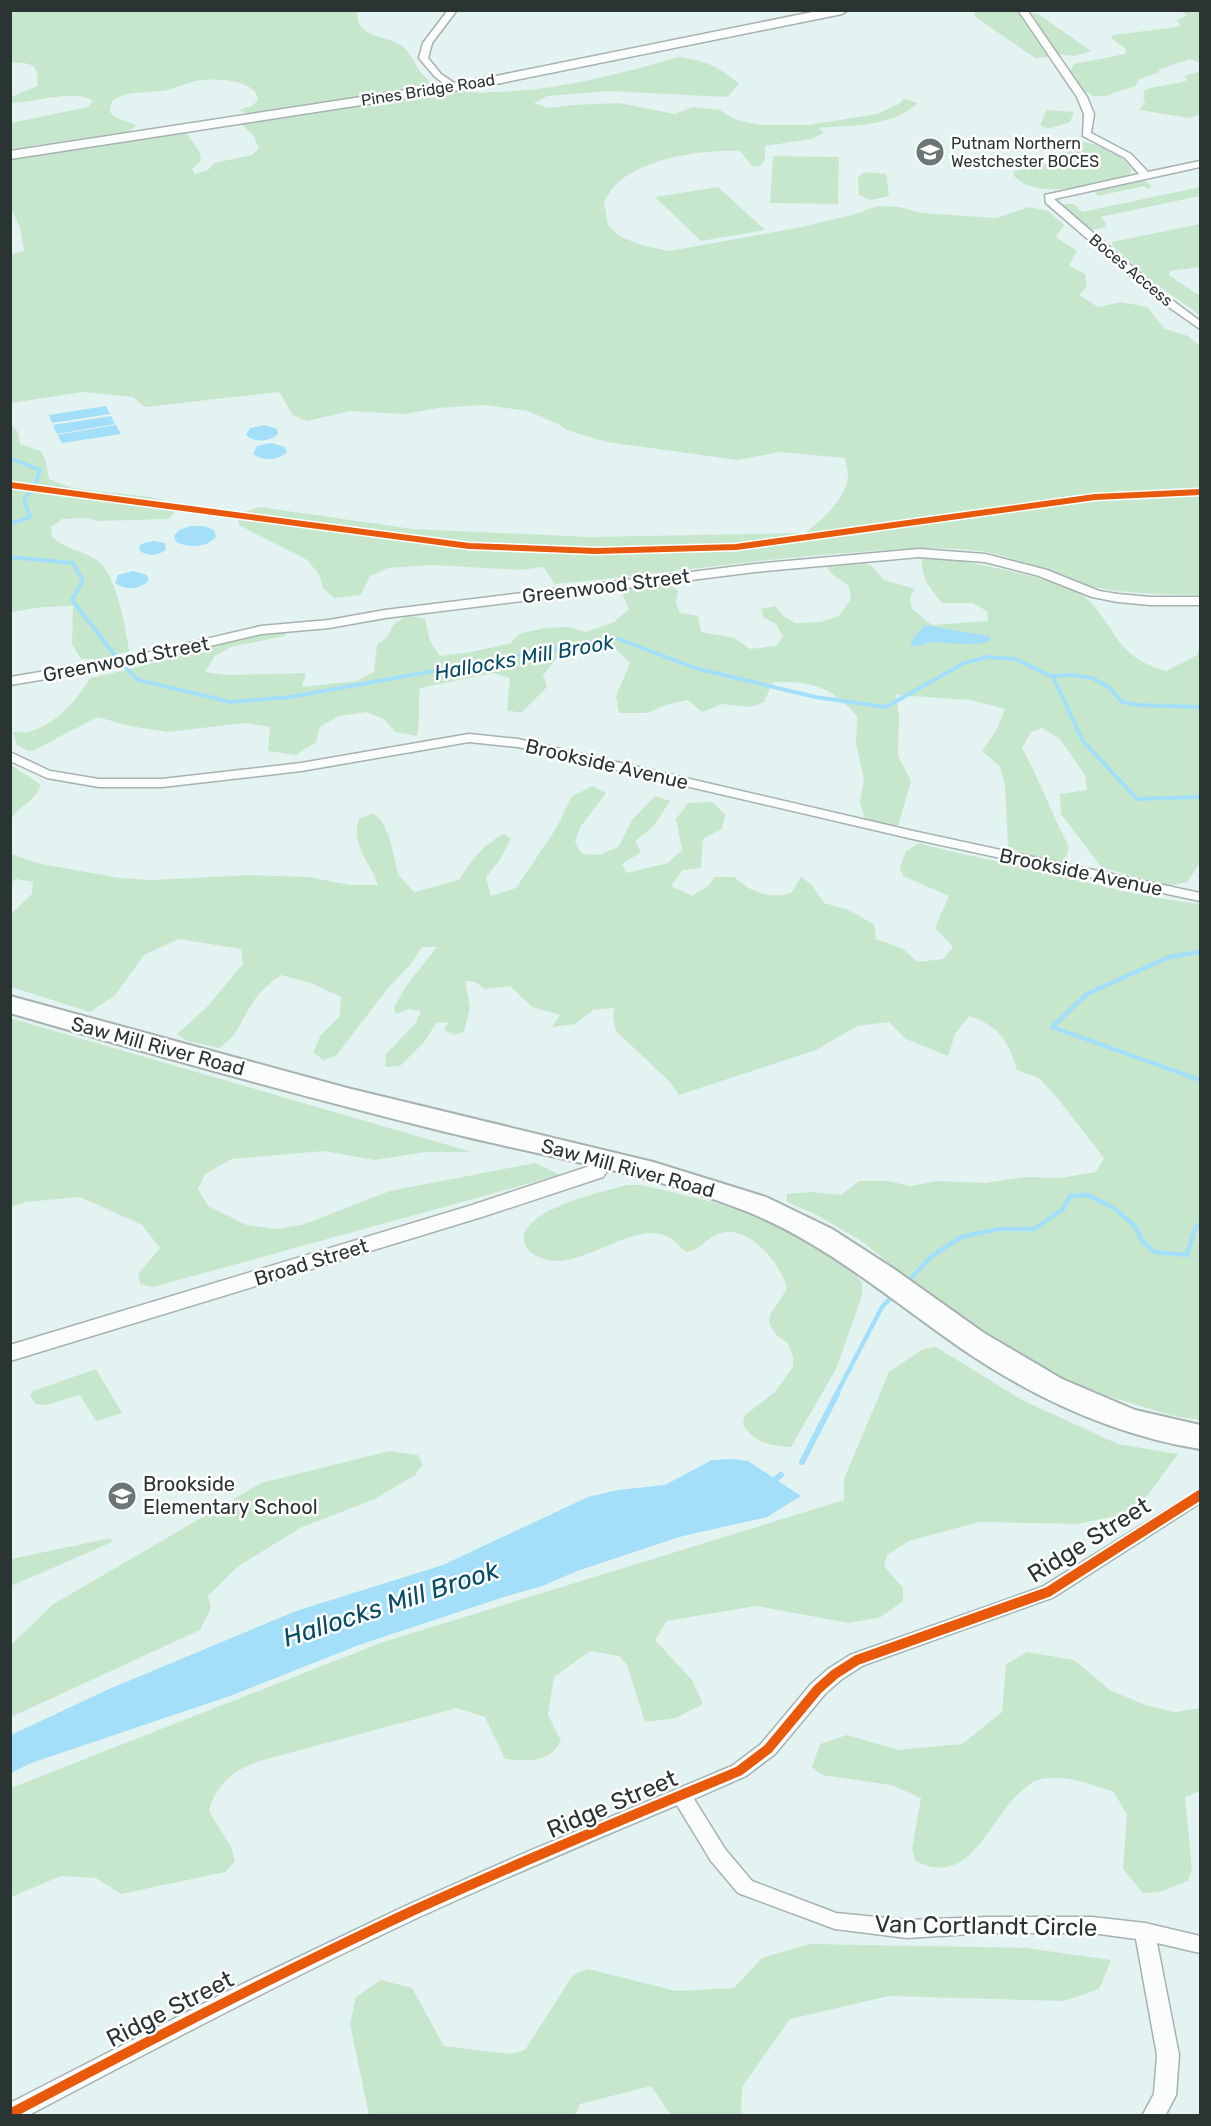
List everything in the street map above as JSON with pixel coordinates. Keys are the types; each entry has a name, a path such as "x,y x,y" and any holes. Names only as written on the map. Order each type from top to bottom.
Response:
{"highway":[{"name":"Saw Mill River Road","path":"10,1004 364,1102 702,1186 783,1216 837,1245 1003,1360 1083,1403 1131,1421 1200,1437"}],"street":[{"path":"453,10 438,32 425,44 422,55 424,63 432,72 454,87"},
{"name":"Pines Bridge Road","path":"10,155 552,70 842,10"},
{"path":"1022,10 1082,97 1089,114 1086,134 1128,156 1146,176 1200,164"},
{"name":"Boces Access","path":"1146,176 1048,197 1051,203 1160,296 1200,326"},
{"name":"Greenwood Street","path":"10,681 124,662 261,630 328,624 385,614 755,568 919,552 985,558 1043,573 1096,594 1118,598 1200,601"},
{"name":"Brookside Avenue","path":"10,756 19,764 48,777 80,781 136,783 273,772 448,741 469,738 493,740 518,743 956,845 1200,897"},
{"name":"Broad Street","path":"10,1353 477,1211 595,1172 604,1160"},
{"name":"Ridge Street","path":"10,2114 178,2026 353,1940 469,1886 739,1771 768,1749 818,1689 856,1659 1048,1592 1200,1495"},
{"name":"Van Cortlandt Circle","path":"681,1796 718,1855 745,1887 835,1921 907,1929 987,1925 1092,1925 1144,1932 1200,1944"},
{"path":"1144,1932 1168,2055 1165,2095 1153,2115"}],"green space":[{"path":"10,11 357,11 361,27 402,46 421,73 429,80 430,85 249,114 238,110 252,106 258,100 249,87 231,81 200,80 165,90 131,93 115,99 110,112 115,117 136,125 130,131 11,149 11,123 88,107 93,101 85,97 65,96 11,103 11,97 37,86 38,78 33,66 11,62"},
{"path":"1017,11 1048,57 1035,58 974,16 975,12"},
{"path":"1182,11 1200,11 1200,63 1189,59 1158,70 1160,72 1140,79 1135,86 1107,96 1093,96 1083,90 1070,71 1074,64 1125,54 1126,49 1111,38 1113,35 1181,25 1176,20 1187,16"},
{"path":"1031,13 1038,14 1091,51 1074,56 1057,54"},
{"path":"679,57 712,65 739,84 727,97 608,91 547,96 534,103 548,108 619,103 675,114 692,107 720,110 734,119 760,125 808,125 877,114 899,104 904,99 918,103 896,117 883,121 818,128 824,133 811,139 765,146 765,160 759,167 752,166 740,151 725,151 674,157 640,168 614,186 604,202 608,225 619,236 641,245 669,251 797,228 856,214 877,206 899,207 922,213 996,218 1029,207 1048,211 1064,225 1056,237 1077,251 1069,266 1085,274 1087,286 1079,295 1098,307 1121,302 1147,307 1165,329 1188,336 1200,346 1200,595 1132,592 1092,587 994,554 966,549 936,548 785,558 555,584 543,567 519,570 432,565 388,568 370,576 361,595 334,598 323,588 319,574 307,560 239,525 238,514 259,507 413,529 590,537 805,533 838,502 848,477 845,458 780,452 738,460 607,442 566,430 528,411 485,405 438,408 404,414 350,411 307,421 293,415 279,392 145,407 133,397 83,392 11,403 11,255 24,251 20,227 11,209 11,157 185,131 200,153 201,161 192,169 195,174 208,170 214,163 252,155 259,148 253,135 240,123 461,88 479,93 567,85"},
{"path":"1200,71 1200,115 1189,118 1139,110 1145,103 1143,96 1145,90 1188,80 1185,76"},
{"path":"1047,110 1074,112 1070,122 1047,129 1040,125"},
{"path":"1077,141 1092,144 1116,154 1132,171 1128,175 1100,182 1053,189 1025,184 1014,176 1013,172 1016,171 1059,161 1072,143"},
{"path":"773,156 839,157 838,204 770,203"},
{"path":"865,172 886,174 889,196 871,200 859,195 858,177"},
{"path":"1143,179 1152,187 1148,189 1144,186 1098,196 1092,189"},
{"path":"718,187 765,230 701,241 655,197"},
{"path":"1200,187 1200,196 1100,217 1106,223 1106,227 1092,230 1059,204 1074,204 1082,212"},
{"path":"1200,224 1200,267 1170,271 1169,275 1200,296 1200,315 1154,283 1112,245 1112,242"},
{"path":"10,424 18,432 20,444 41,451 49,479 72,488 150,497 181,505 169,519 99,521 85,518 62,519 51,527 52,537 58,542 95,559 106,570 120,604 129,651 100,659 81,659 72,644 73,606 43,607 11,612"},
{"path":"944,558 1019,573 1076,591 1097,610 1119,641 1136,658 1166,671 1197,655 1200,639 1200,863 1187,882 1170,886 1102,868 1061,814 1060,794 1087,790 1085,775 1060,739 1042,728 1031,732 1022,748 1069,847 1064,865 1033,858 1008,847 1005,786 1000,767 982,751 996,731 1005,709 970,700 896,695 899,716 898,756 911,781 898,826 865,820 860,802 864,779 856,744 857,716 829,692 810,684 773,682 764,702 751,707 722,704 702,712 688,700 666,705 647,713 619,713 616,696 630,663 615,648 585,649 557,658 543,675 547,687 521,713 507,710 510,678 493,673 420,688 417,736 395,732 385,720 367,712 338,716 320,727 316,742 296,755 268,751 270,727 244,723 168,732 129,726 98,717 30,752 17,745 13,732 30,732 50,722 73,702 90,678 256,635 286,632 285,636 231,647 215,656 205,672 226,675 306,673 302,687 356,681 374,672 377,645 388,636 393,625 408,615 425,619 430,641 440,656 511,643 519,634 544,628 567,627 586,632 614,622 629,609 620,589 669,584 678,591 676,603 680,613 698,616 701,632 734,638 750,649 776,646 783,637 776,624 764,618 761,609 775,606 782,615 795,623 820,622 839,616 851,599 849,586 833,575 825,565 863,562 873,567 884,580 915,589 910,598 912,609 932,625 988,621 987,611 972,603 942,603 930,588 923,572 922,559"},
{"path":"11,765 41,785 34,797 18,810 11,820"},
{"path":"593,786 606,793 581,826 575,841 582,854 599,855 618,847 633,819 655,796 670,801 653,827 635,841 641,852 622,864 627,873 668,863 682,850 676,819 688,803 712,802 725,814 722,829 703,839 701,868 683,870 671,886 692,896 707,887 715,877 734,877 754,891 768,895 783,895 791,893 801,877 811,884 824,903 846,909 874,924 876,939 903,949 918,962 943,959 953,947 935,928 949,896 903,876 900,867 906,851 919,843 1137,894 1200,904 1200,1420 1174,1416 1093,1392 1035,1366 902,1274 863,1242 817,1215 787,1202 787,1194 812,1192 841,1195 859,1181 887,1181 911,1186 937,1181 985,1183 1025,1177 1059,1178 1096,1172 1104,1158 1039,1078 1017,1070 1010,1050 1001,1036 980,1020 969,1016 955,1034 948,1056 906,1039 889,1022 857,1026 816,1050 679,1095 670,1082 616,1031 613,1018 614,1008 593,1010 575,1024 552,1027 560,1015 532,1007 510,986 485,989 475,982 465,981 470,1007 464,1032 454,1035 444,1030 448,1023 437,1022 424,1042 400,1066 385,1067 386,1054 416,1023 421,1011 409,1009 396,1014 394,1008 406,986 437,947 422,947 411,964 388,988 336,1056 323,1060 313,1052 321,1035 340,1016 341,997 311,983 281,975 259,994 236,1032 219,1048 187,1041 177,1034 206,1008 243,964 241,949 179,939 144,955 115,995 90,1012 11,987 11,914 32,894 33,882 16,879 11,883 11,854 41,864 120,878 152,880 250,875 308,877 351,885 378,885 362,853 357,837 359,819 373,813 382,821 390,839 398,874 414,892 459,880 478,854 504,834 511,839 499,861 486,877 491,896 516,888 557,827 572,796"},
{"path":"10,1018 472,1152 426,1152 374,1160 324,1151 232,1159 205,1174 198,1189 208,1206 247,1225 275,1229 302,1225 390,1191 535,1163 560,1175 153,1287 140,1284 138,1274 160,1248 142,1225 80,1197 25,1202 11,1207"},
{"path":"628,1185 642,1185 691,1197 738,1210 783,1227 832,1256 855,1274 862,1283 862,1296 836,1369 791,1447 763,1442 752,1435 743,1424 745,1415 775,1392 793,1367 793,1356 787,1342 777,1336 769,1323 771,1313 787,1289 778,1268 762,1248 740,1234 729,1232 718,1234 696,1249 686,1252 669,1237 656,1233 641,1234 577,1258 561,1261 543,1259 527,1248 524,1240 527,1229 536,1219 566,1203"},
{"path":"936,1347 1022,1400 1118,1444 1178,1454 1135,1512 1077,1524 979,1522 909,1541 887,1555 884,1566 903,1588 903,1601 881,1617 849,1623 756,1606 667,1621 655,1640 692,1680 703,1704 676,1718 645,1722 627,1665 619,1656 590,1651 554,1677 548,1715 561,1741 556,1749 544,1758 505,1759 485,1717 457,1708 263,1760 236,1772 217,1792 209,1811 231,1847 235,1861 225,1872 121,1894 96,1878 61,1876 11,1897 11,1788 383,1642 844,1500 844,1479 889,1372 923,1349"},
{"path":"96,1369 122,1413 96,1421 80,1395 46,1405 36,1404 30,1395 33,1391"},
{"path":"389,1451 418,1455 423,1465 415,1475 375,1499 302,1527 237,1567 208,1596 211,1608 200,1630 11,1717 11,1645 52,1605 261,1483"},
{"path":"111,1538 112,1542 11,1586 11,1559"},
{"path":"1027,1652 1074,1660 1110,1690 1145,1705 1175,1712 1200,1708 1200,1791 1185,1797 1192,1868 1188,1881 1159,1892 1143,1893 1123,1869 1127,1815 1114,1792 1086,1783 1056,1778 1034,1781 1012,1800 978,1846 966,1858 952,1866 935,1867 915,1861 912,1849 921,1798 892,1785 822,1775 812,1767 820,1744 847,1735 898,1750 962,1744 1002,1712 1006,1664"},
{"path":"809,1944 1026,1948 1111,1960 1099,1989 1064,2001 889,1996 790,2019 742,2087 741,2115 671,2115 651,2086 580,2104 575,2115 369,2115 350,2024 356,1997 381,1980 412,1988 444,2046 510,2054 525,2050 573,1975 588,1969 676,1991 734,1988 762,1958"}],"water":[{"path":"106,406 110,414 52,423 49,415"},
{"path":"111,416 115,424 57,434 53,425"},
{"path":"116,425 121,434 62,443 57,435"},
{"path":"264,425 277,429 278,434 270,439 262,440 246,435 250,428"},
{"path":"271,443 285,447 287,452 270,459 253,454 257,446"},
{"path":"190,526 203,526 214,530 216,537 212,541 197,546 176,542 174,536 179,530"},
{"path":"153,541 165,543 166,550 152,555 139,550 141,544"},
{"path":"133,571 147,575 149,580 141,586 132,588 115,583 118,575"},
{"path":"924,625 989,636 991,640 965,644 936,642 913,646 910,643"},
{"path":"712,1460 748,1461 801,1496 767,1517 679,1537 577,1571 542,1586 359,1645 230,1696 31,1763 11,1773 11,1735 107,1690 296,1611 443,1565 588,1497 618,1490 665,1485"}],"waterway":[{"name":"Hallocks Mill Brook","path":"10,458 40,470 36,482 24,500 30,517 10,524"},
{"name":"Hallocks Mill Brook","path":"10,557 73,563 83,581 72,600 117,658"},
{"name":"Hallocks Mill Brook","path":"126,668 138,680 231,702 290,697 616,638 695,668 815,697 886,707 964,663 988,657 1015,659 1053,677 1083,741 1137,799 1200,797"},
{"path":"1052,676 1072,675 1092,678 1109,687 1122,702 1137,705 1200,707"},
{"name":"Hallocks Mill Brook","path":"1200,952 1169,957 1087,994 1052,1027 1200,1080"},
{"name":"Hallocks Mill Brook","path":"909,1280 932,1256 961,1237 999,1229 1034,1229 1063,1209 1070,1196 1088,1195 1114,1208 1136,1227 1141,1240 1154,1252 1187,1255 1195,1229 1200,1224"},
{"name":"Hallocks Mill Brook","path":"836,1395 882,1307 891,1298"},
{"name":"Hallocks Mill Brook","path":"802,1462 837,1394"},
{"name":"Hallocks Mill Brook","path":"771,1482 781,1475"}],"cycle path":[{"path":"10,485 469,546 596,551 736,547 1095,497 1200,492"},
{"path":"10,2114 123,2054 352,1940 536,1856 739,1771 768,1749 818,1689 835,1674 857,1660 1048,1592 1200,1495"}],"place":[{"name":"Putnam Northern Westchester BOCES","path":"930,152"},
{"name":"Brookside Elementary School","path":"122,1496"}]}
